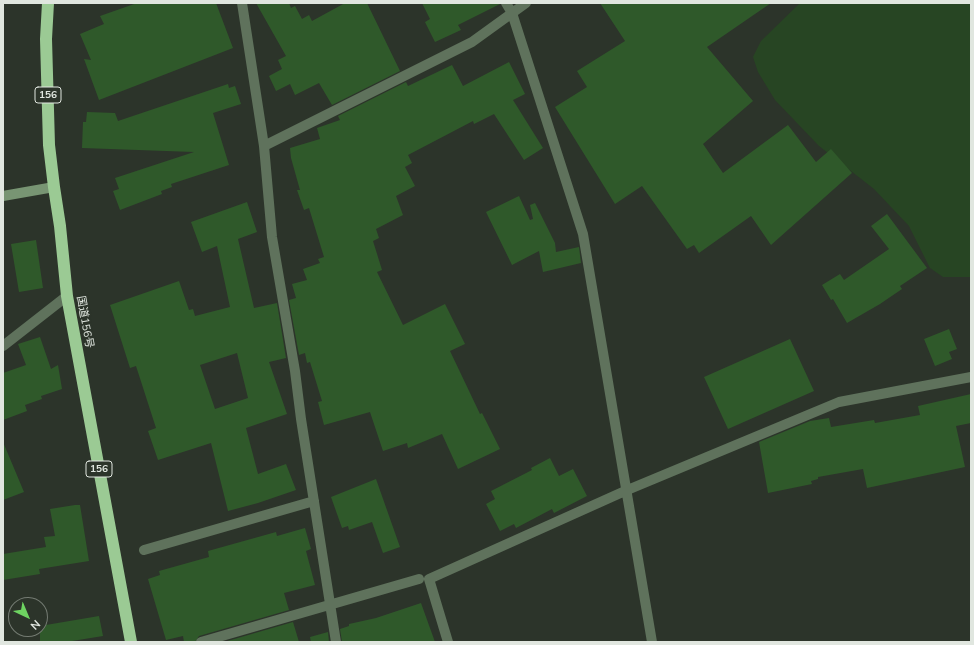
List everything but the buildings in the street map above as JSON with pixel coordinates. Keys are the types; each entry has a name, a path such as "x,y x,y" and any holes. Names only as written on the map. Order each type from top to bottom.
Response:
{"highway":[{"name":"国道156号","path":"48,3 46,39 49,145 60,226 67,296 131,642"}],"street":[{"path":"242,3 264,146 272,237 295,371 336,642"},
{"path":"506,3 512,12 582,234 652,642"},
{"path":"264,146 472,42 526,3"},
{"path":"3,196 54,187"},
{"path":"3,346 67,296"},
{"path":"448,642 429,579 526,537 625,491 839,402 971,377"},
{"path":"144,550 314,501"},
{"path":"201,642 419,578"}],"green space":[{"path":"800,3 971,3 971,277 943,277 930,268 909,226 874,189 819,146 775,100 758,72 753,57 761,41"}]}
